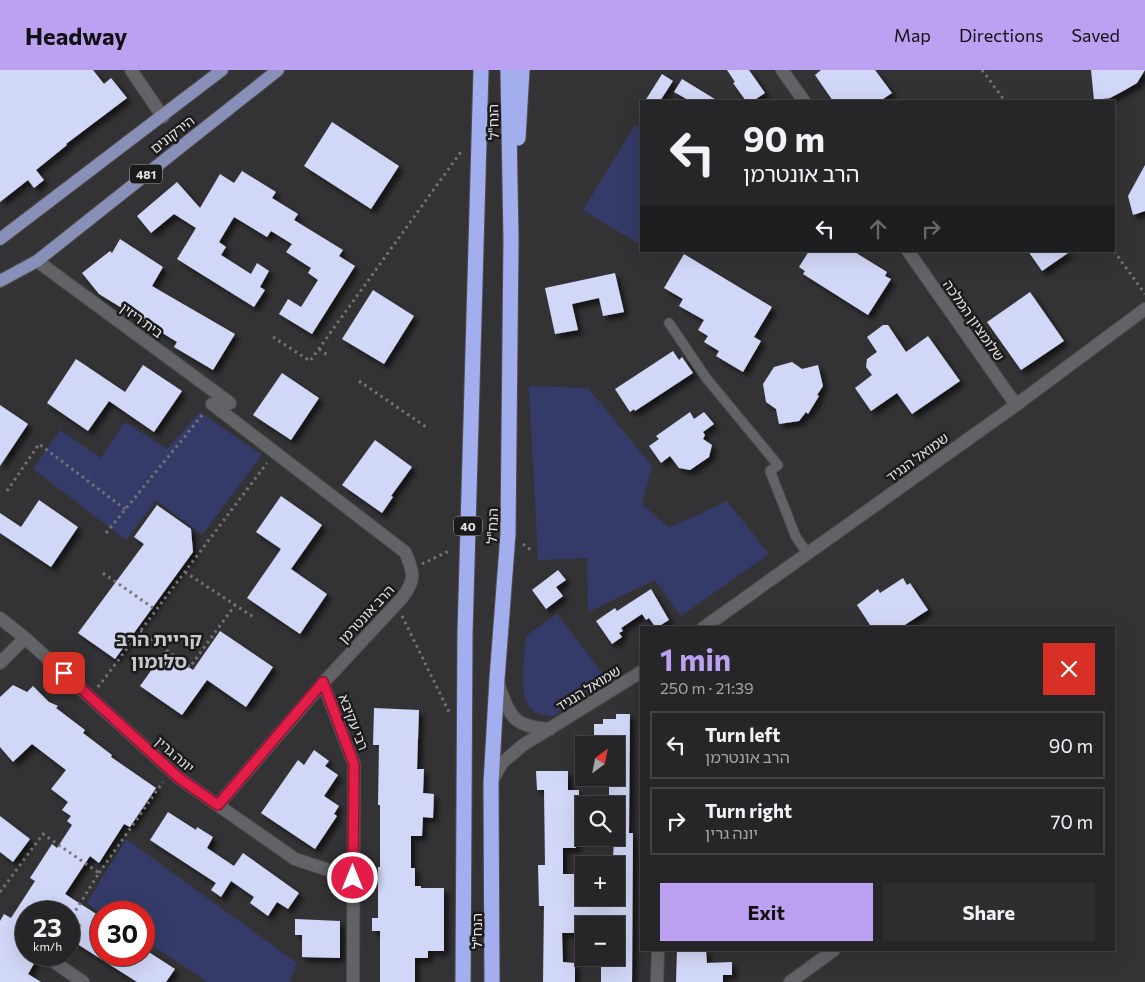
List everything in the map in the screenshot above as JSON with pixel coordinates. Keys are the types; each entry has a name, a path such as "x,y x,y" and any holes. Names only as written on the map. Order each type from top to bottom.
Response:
{"highway":[{"name":"הנח\"ל","path":"463,982 465,633 481,70"},
{"name":"הנח\"ל","path":"492,982 491,783 508,534 511,240 508,70"},
{"path":"511,240 522,70"}],"main road":[{"name":"הירקונים","path":"0,239 222,70"},
{"name":"הירקונים","path":"0,281 37,261 278,70"}],"street":[{"path":"131,70 163,116"},
{"path":"782,70 803,100"},
{"name":"שלומציון המלכה","path":"909,252 1016,405"},
{"name":"בית ריזין","path":"37,261 230,403"},
{"name":"שמואל הנגיד","path":"707,626 1016,405 1145,309"},
{"path":"212,404 405,552 413,569"},
{"name":"הרב אונטרמן","path":"218,805 323,682 411,586 413,569"},
{"name":"יונה גרין","path":"0,618 25,638 179,778 295,859 353,878"},
{"path":"0,663 25,638"},
{"name":"שמואל הנגיד","path":"497,680 506,706 514,718 523,725 550,729"},
{"name":"שמואל הנגיד","path":"491,783 502,763 523,745 635,681"},
{"name":"רבי עקיבא","path":"323,682 354,764 354,982"},
{"path":"658,951 658,980"},
{"path":"790,982 833,951"},
{"path":"60,966 83,982"}],"lane":[{"path":"669,324 707,379 778,465 770,471 796,537 808,554"}],"path":[{"path":"982,70 1004,100"},
{"path":"272,337 310,362 480,125"},
{"path":"1115,252 1145,294"},
{"path":"319,349 329,356"},
{"path":"359,381 426,427"},
{"path":"106,532 212,404"},
{"path":"7,490 40,444 125,509"},
{"path":"90,697 275,452"},
{"path":"413,569 451,550"},
{"path":"185,572 254,618"},
{"path":"102,573 156,610"},
{"path":"396,604 452,717"},
{"path":"140,631 190,667 235,605"},
{"path":"80,903 99,873 171,771"},
{"path":"0,892 43,834 99,873"}],"shaded area":[{"path":"635,125 640,128 640,244 583,210"},
{"path":"529,386 588,388 652,466 642,504 669,528 727,501 769,554 681,616 655,580 588,612 587,558 538,560"},
{"path":"200,412 262,455 202,535 156,500 126,540 33,469 60,430 101,458 125,422 167,449"},
{"path":"557,614 606,678 554,716 549,716 535,712 529,706 525,698 523,665 526,636"},
{"path":"126,839 297,963 290,982 208,982 155,947 155,901 90,901 90,905 87,903"}],"building":[{"path":"0,70 93,70 104,84 111,78 127,98 66,144 36,170 44,180 34,188 28,180 0,202"},
{"path":"727,70 749,70 765,93 754,100 745,100 733,83 735,82"},
{"path":"821,70 875,70 892,93 882,100 832,100 815,75"},
{"path":"1091,70 1145,70 1137,83 1110,98 1094,100"},
{"path":"662,74 673,81 661,100 646,100"},
{"path":"682,79 716,100 688,100 674,92"},
{"path":"332,122 399,166 371,209 304,166"},
{"path":"1145,165 1145,211 1133,215 1128,196"},
{"path":"242,171 276,192 272,198 298,214 294,220 343,250 339,256 355,266 312,334 279,314 288,299 301,307 318,280 308,273 311,268 286,252 292,244 271,231 267,237 234,217 219,242 226,247 221,255 251,274 257,263 269,271 260,287 265,290 254,307 177,259 196,228 174,214 151,233 137,216 177,182 200,208 220,174 234,183"},
{"path":"120,239 163,267 152,286 235,334 213,370 174,347 177,342 99,294 82,273 110,251 112,253"},
{"path":"808,252 855,252 887,272 885,276 891,279 868,315 803,274 805,271 799,267"},
{"path":"1029,252 1070,252 1042,271"},
{"path":"684,254 772,307 754,337 761,341 743,372 716,356 719,351 704,342 708,336 698,330 704,320 679,306 683,299 664,288"},
{"path":"615,273 624,312 603,316 599,298 572,304 578,330 555,334 545,288"},
{"path":"373,290 414,316 384,364 342,339"},
{"path":"1030,292 1064,341 1021,370 987,322"},
{"path":"883,325 888,325 906,352 928,336 960,381 912,414 897,393 871,411 855,388 872,375 866,367 867,359 877,352 867,337"},
{"path":"673,351 679,360 682,357 693,373 635,411 634,409 630,412 615,389"},
{"path":"76,359 125,392 143,365 182,391 154,432 109,401 88,431 47,403"},
{"path":"792,362 802,369 818,365 823,386 808,414 806,412 799,421 779,424 776,409 766,402 763,384 774,367"},
{"path":"282,373 319,398 291,440 253,415"},
{"path":"0,405 28,424 0,466"},
{"path":"690,412 694,419 704,412 714,424 703,432 705,435 703,439 712,445 709,457 690,470 679,468 670,456 661,463 649,446 659,439 656,436"},
{"path":"375,440 412,467 391,496 393,497 382,513 342,485"},
{"path":"281,496 322,525 291,569 327,594 300,634 247,598 281,549 256,532"},
{"path":"39,500 78,527 51,567 0,533 0,513 21,527"},
{"path":"157,505 191,529 193,552 115,659 78,633 144,544 134,537"},
{"path":"558,570 566,580 556,587 563,596 546,609 532,590"},
{"path":"903,578 907,585 910,583 928,610 903,626 871,626 857,605 878,589 880,593"},
{"path":"651,589 669,620 659,626 655,626 649,618 646,620 642,614 621,628 623,631 619,633 622,637 612,644 596,621 615,608 617,611"},
{"path":"220,631 273,667 246,707 207,680 182,715 140,686 165,651 193,670"},
{"path":"13,685 27,692 33,686 49,702 58,706 56,708 85,730 83,733 112,755 111,757 156,788 130,827 124,824 99,863 90,856 65,894 76,901 22,901 35,881 30,878 52,844 57,848 72,825 67,821 71,816 62,810 68,802 51,789 66,770 32,744 13,762 0,747 0,697"},
{"path":"374,708 419,710 417,769 424,769 423,793 434,794 433,818 423,817 422,836 411,836 411,868 415,868 415,886 421,886 421,888 444,888 444,951 428,951 428,958 415,958 415,982 380,982 380,931 372,931 372,918 378,918 378,867 380,867 379,745 373,745"},
{"path":"616,714 630,714 629,833 633,833 632,982 601,982 601,966 625,966 625,916 575,916 575,933 562,933 563,962 575,963 575,982 543,982 544,906 539,906 538,865 545,865 544,790 537,790 536,771 568,771 568,790 579,790 579,796 575,796 576,848 563,848 563,874 575,874 575,906 625,906 625,856 613,856 614,846 625,846 625,796 609,796 609,786 625,786 625,736 594,736 594,724 603,724 603,719 616,719"},
{"path":"314,750 329,761 325,766 338,775 324,796 339,806 334,814 337,816 315,849 261,813 298,760 304,765"},
{"path":"168,812 196,830 197,827 213,837 207,848 234,866 243,853 299,893 288,909 277,902 268,916 250,903 254,897 231,881 221,897 211,890 216,883 150,840"},
{"path":"0,816 30,839 13,862 0,852"},
{"path":"80,904 90,910 90,952 80,946"},
{"path":"15,912 15,966 33,966 28,974 41,982 0,982 0,921 4,914 11,918"},
{"path":"295,919 340,921 340,958 302,957 302,935 295,935"},
{"path":"677,951 706,951 707,963 732,962 732,975 723,975 723,982 676,982"},
{"path":"155,956 175,969 166,982 137,982 112,966 155,966"}],"district":[{"name":"קריית הרב סלומון","path":"159,649"}],"route":[{"path":"64,673 179,778 218,805 323,682 354,764 353,878"}]}
